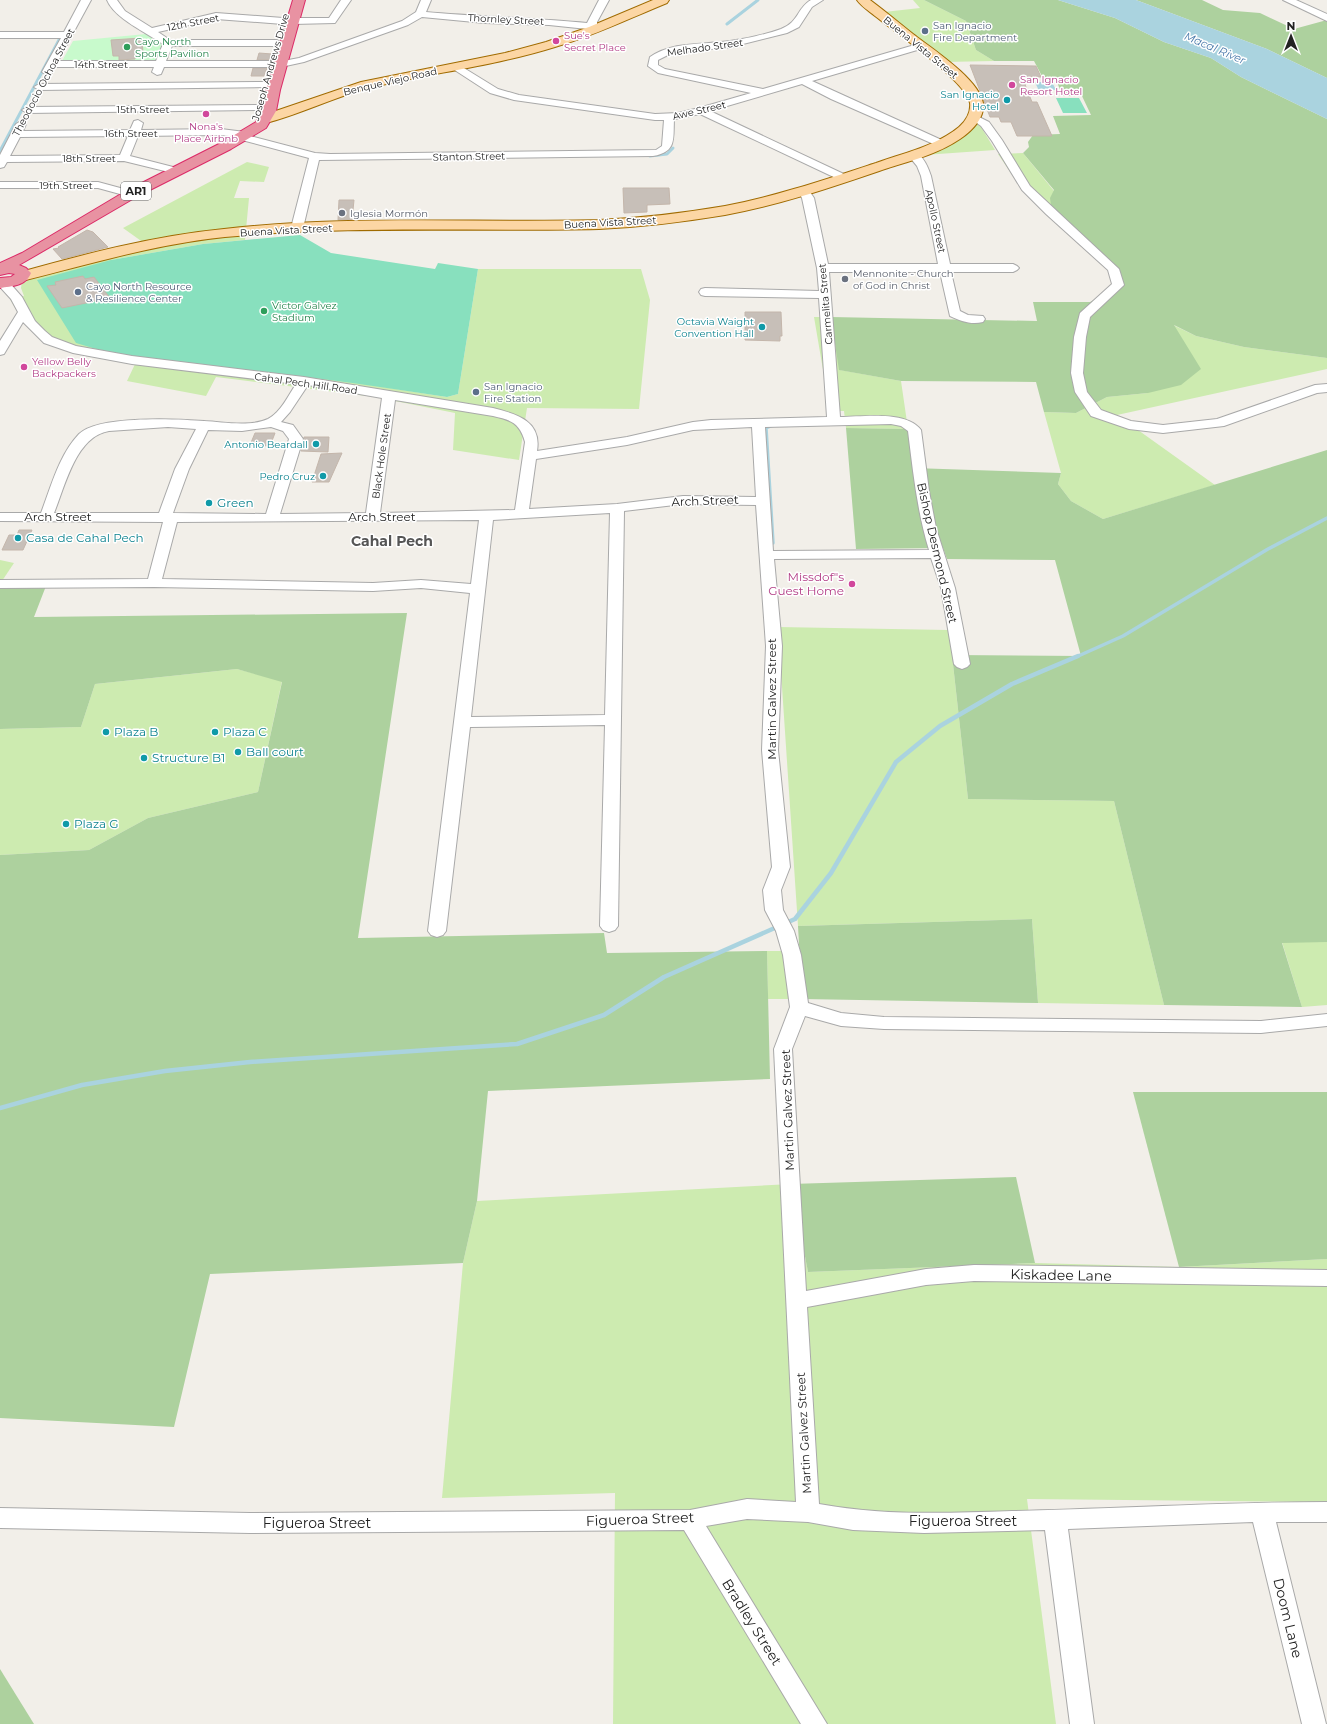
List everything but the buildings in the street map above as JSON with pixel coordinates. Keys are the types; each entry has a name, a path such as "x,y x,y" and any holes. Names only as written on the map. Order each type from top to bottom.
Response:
{"highway":[{"name":"Joseph Andrews Drive","path":"289,0 288,21 276,64 264,86 262,114 269,111 276,64 277,43 288,21 300,0"},
{"name":"Benque Viejo Road","path":"1,276 27,256 131,194 245,135 261,125 262,114"},
{"name":"Benque Viejo Road","path":"20,274 20,264 27,256"},
{"path":"1,276 20,274"}],"main road":[{"name":"Benque Viejo Road","path":"262,114 290,113 346,90 551,44 663,0"},
{"name":"Buena Vista Street","path":"20,274 119,251 180,239 225,233 297,228 379,226 614,224 701,214 767,201 804,191 913,155 942,144 960,133 975,118 976,102 971,91 953,72 863,0"}],"street":[{"name":"Theodocio Ochoa Street","path":"1,161 86,0"},
{"path":"112,0 114,5 122,13 168,43 277,43"},
{"name":"12th Street","path":"151,31 216,16 288,21 332,21 346,0"},
{"path":"276,64 301,60 385,31 411,20 420,14 426,0"},
{"path":"595,27 592,22 604,0"},
{"name":"Melhado Street","path":"765,93 662,71 653,66 653,59 662,53 671,50 731,44 784,31 796,25 809,5 818,0"},
{"path":"1288,0 1327,18"},
{"name":"Thornley Street","path":"420,14 485,20 549,22 595,27"},
{"path":"0,35 68,35"},
{"path":"124,158 168,43"},
{"name":"Awe Street","path":"455,66 487,88 509,96 641,115 669,117 701,111 765,93 921,46"},
{"name":"14th Street","path":"51,64 276,64"},
{"path":"804,81 835,97 942,144"},
{"name":"15th Street","path":"39,87 264,86"},
{"name":"15th Street","path":"27,110 144,109 262,114"},
{"path":"701,111 844,178"},
{"name":"Stanton Street","path":"245,135 315,156 337,157 653,153 661,151 667,146 669,117"},
{"path":"975,118 985,124 997,140 1026,188 1050,212 1113,269 1118,285 1084,316 1080,337 1078,374 1081,392 1096,413 1128,425 1170,428 1219,423 1315,389 1327,388"},
{"name":"16th Street","path":"16,134 221,132 245,135"},
{"name":"Apollo Street","path":"913,155 922,165 926,176 954,313 966,319 979,319"},
{"path":"297,228 315,156"},
{"name":"18th Street","path":"1,161 124,158 177,171"},
{"name":"19th Street","path":"0,185 98,185 131,194"},
{"name":"Carmelita Street","path":"804,191 808,198 823,268 834,420"},
{"path":"823,268 1013,268"},
{"path":"16,297 20,274"},
{"name":"Cahal Pech Hill Road","path":"1,276 16,297 23,313 30,323 48,340 61,346 88,353 163,364 304,381 493,412 512,417 524,424 530,432 532,442 521,514"},
{"path":"705,292 825,295"},
{"path":"0,351 23,313"},
{"path":"272,423 280,416 304,381"},
{"name":"Black Hole Street","path":"372,517 389,395"},
{"path":"531,456 627,441 693,426 711,424 834,420"},
{"name":"Bishop Desmond Street","path":"834,420 891,420 905,423 914,430 922,491 929,528 948,588 962,664"},
{"path":"46,517 61,479 76,449 84,437 92,432 104,428 142,423 245,427 272,423 288,428 296,439 272,518"},
{"name":"Martin Galvez Street","path":"758,423 766,554 774,646 770,750 781,867 772,890 774,910 785,931 792,955 799,1007 783,1049 808,1512"},
{"path":"154,583 168,517 182,469 204,425"},
{"name":"Arch Street","path":"0,517 272,518 486,516 617,508 683,500 763,501"},
{"path":"609,926 617,508"},
{"path":"437,931 463,722 486,516"},
{"path":"766,554 938,554"},
{"path":"0,584 154,583 373,586 421,584 478,588"},
{"path":"463,722 613,720"},
{"path":"799,1007 823,1017 851,1022 871,1023 1260,1027 1326,1022"},
{"name":"Kiskadee Lane","path":"797,1302 926,1277 974,1273 1327,1278"},
{"name":"Figueroa Street","path":"0,1518 250,1523 690,1520 747,1509 808,1512 853,1520 924,1523 1055,1520 1262,1512 1327,1512"},
{"name":"Doom Lane","path":"1262,1512 1314,1724"},
{"name":"Bradley Street","path":"690,1520 815,1724"},
{"path":"1055,1520 1082,1724"}],"green space":[{"path":"913,0 924,0 966,21 976,50 994,61 944,62 884,12 920,8"},
{"path":"924,0 1058,0 1115,18 1164,42 1211,58 1241,77 1327,119 1327,358 1244,347 1196,336 1174,325 1201,369 1181,385 1148,393 1107,397 1076,413 1044,412 1036,382 901,381 839,370 831,317 1037,321 1033,302 1090,302 1115,289 1120,282 1052,213 1050,198 1054,190 1023,153 1029,147 1028,142 1033,135 1060,134 1053,116 1091,115 1082,96 1063,96 1056,80 1044,80 1034,61 994,61 976,50 966,21"},
{"path":"1136,0 1202,0 1223,10 1260,13 1294,29 1327,20 1327,78 1267,49"},
{"path":"146,34 165,46 158,63 61,63 73,41"},
{"path":"1056,98 1079,98 1087,113 1063,113"},
{"path":"975,117 995,150 910,156 947,141"},
{"path":"1023,153 1054,191 1052,213 1023,191 998,154"},
{"path":"247,162 269,167 264,182 240,181 234,198 249,198 245,240 203,244 111,260 113,351 162,359 352,382 447,397 458,394 478,269 641,269 650,300 639,409 527,408 519,460 453,450 455,413 375,397 216,377 206,396 127,381 136,362 40,338 16,310 10,299 24,296 21,288 22,281 144,243 123,228"},
{"name":"Victor Galvez Stadium","path":"300,235 331,253 435,269 438,263 478,269 458,394 447,397 258,371 153,359 114,353 76,343 37,280 111,260 203,244"},
{"path":"814,317 831,317 840,370 901,381 908,429 846,428 844,411 830,411"},
{"path":"1173,325 1196,336 1244,347 1327,358 1327,369 1117,415 1215,485 1103,519 1071,501 1058,484 1061,473 1044,412 1076,413 1107,397 1148,393"},
{"path":"846,428 908,429 913,468 1061,473 1058,484 1071,501 1103,519 1327,450 1327,942 1282,943 1302,1007 1164,1005 1114,801 968,799 952,655 1081,656 1055,560 947,559 943,548 856,549"},
{"path":"0,560 14,563 0,584"},
{"path":"0,586 46,586 34,617 407,613 358,938 604,933 607,953 767,951 770,1079 488,1091 477,1201 463,1263 210,1274 174,1427 0,1418 0,855 89,850 148,818 258,792 282,682 237,669 95,684 81,727 0,729"},
{"path":"778,627 948,630 968,799 1114,801 1164,1005 1038,1003 1032,919 798,926"},
{"path":"237,669 282,681 258,792 148,818 89,850 0,855 0,729 81,727 95,684"},
{"path":"1032,919 1038,1003 802,999 798,926"},
{"path":"1282,942 1327,942 1327,1005 1302,1007"},
{"path":"767,951 799,951 802,999 768,999"},
{"path":"1133,1092 1327,1092 1327,1259 1179,1267"},
{"path":"1016,1177 1035,1263 808,1272 791,1184"},
{"path":"791,1184 808,1272 1035,1263 1179,1267 1327,1259 1327,1502 1027,1499 1056,1724 613,1724 615,1493 442,1498 463,1263 477,1201"},
{"path":"0,1669 34,1724 0,1724"}],"water":[{"name":"Macal River","path":"1058,0 1136,0 1267,49 1327,78 1327,119 1241,77 1211,58 1164,42 1115,18"},
{"path":"1035,82 1052,82 1056,90 1039,91"}],"waterway":[{"path":"727,24 758,0"},
{"path":"0,151 60,38"},
{"path":"650,156 667,154 673,148"},
{"path":"773,425 766,428 773,543"},
{"path":"1076,657 1123,636 1268,549 1327,518"},
{"path":"0,1108 82,1085 165,1071 250,1062 517,1044 604,1015 664,977 795,919 831,873 896,762 940,726 1012,684 1078,656"}],"place":[{"name":"San Ignacio Fire Department","path":"925,31"},
{"name":"Sue's Secret Place","path":"556,41"},
{"name":"Cayo North Sports Pavilion","path":"127,47"},
{"name":"San Ignacio Resort Hotel","path":"1012,85"},
{"name":"San Ignacio Hotel","path":"1007,100"},
{"name":"Nona's Place Airbnb","path":"206,114"},
{"name":"Iglesia Mormón","path":"342,213"},
{"name":"Mennonite - Church of God in Christ","path":"845,279"},
{"name":"Cayo North Resource & Resilience Center","path":"78,292"},
{"name":"Victor Galvez Stadium","path":"264,311"},
{"name":"Octavia Waight Convention Hall","path":"762,327"},
{"name":"Yellow Belly Backpackers","path":"24,367"},
{"name":"San Ignacio Fire Station","path":"476,392"},
{"name":"Antonio Beardall","path":"316,444"},
{"name":"Pedro Cruz","path":"323,476"},
{"name":"Green","path":"209,503"},
{"name":"Casa de Cahal Pech","path":"18,538"},
{"name":"Missdof\"s Guest Home","path":"852,584"},
{"name":"Plaza B","path":"106,732"},
{"name":"Plaza C","path":"215,732"},
{"name":"Ball court","path":"238,752"},
{"name":"Structure B1","path":"144,758"},
{"name":"Plaza G","path":"66,824"}],"district":[{"name":"Cahal Pech","path":"392,541"}]}
